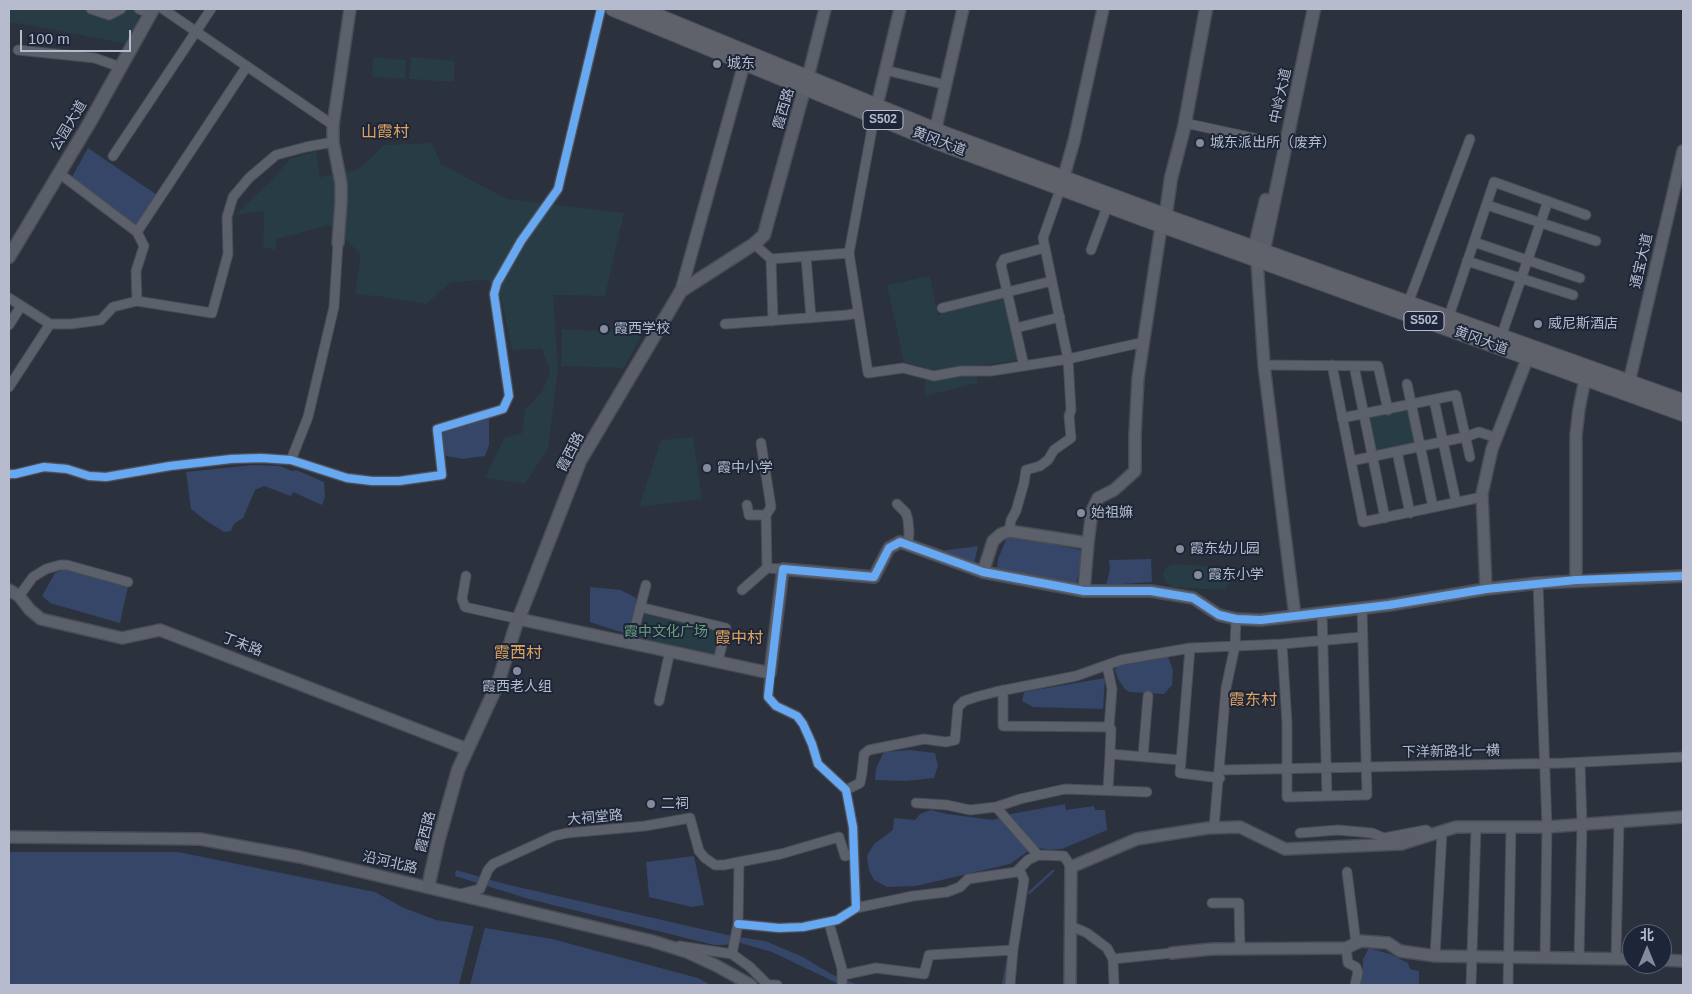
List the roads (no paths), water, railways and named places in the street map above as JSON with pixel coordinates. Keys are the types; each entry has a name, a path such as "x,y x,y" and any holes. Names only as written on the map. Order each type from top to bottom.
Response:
{"main road":[{"name":"黄冈大道","path":"613,9 939,143 1683,402"},
{"name":"黄冈大道","path":"641,9 1163,222 1683,414"},
{"path":"1163,222 1171,178 1185,122 1206,9"},
{"name":"中岭大道","path":"1282,144 1306,9"},
{"name":"中岭大道","path":"1260,247 1314,9"},
{"name":"公园大道","path":"9,258 120,68 147,11"},
{"name":"霞西路","path":"428,887 458,770 498,683 518,619 580,462 681,291 754,244 764,235 808,77"}],"street":[{"path":"90,9 109,15 121,9"},
{"path":"163,9 333,125"},
{"path":"113,156 211,9"},
{"path":"291,460 308,417 334,307 342,203 341,183 333,142 333,125 350,9"},
{"path":"9,474 44,467 67,469 89,476 106,477 170,466 231,459 261,458 291,460 347,478 372,482 399,481 442,475 437,429 503,409 509,396 495,302 495,288 501,274 521,241 558,189 601,9"},
{"path":"808,77 825,9"},
{"path":"877,105 900,9"},
{"path":"932,140 963,9"},
{"path":"1064,176 1074,142 1103,9"},
{"path":"18,50 95,58 120,68"},
{"path":"681,291 744,64"},
{"path":"137,232 248,66"},
{"path":"885,70 946,85"},
{"path":"874,118 848,253 868,373 903,368 934,376 961,371 991,372 1068,359 1144,342"},
{"path":"1185,122 1282,144"},
{"path":"1410,298 1470,139"},
{"path":"9,298 50,324 71,324 100,320 114,307 137,301 212,313 228,254 227,217 232,197 249,178 276,155 306,146 333,142"},
{"name":"通宝大道","path":"1630,378 1683,151"},
{"path":"59,173 137,232 144,246 136,271 137,301"},
{"path":"1450,313 1494,182 1586,215"},
{"path":"1009,531 1011,520 1016,512 1026,470 1040,466 1048,460 1054,450 1071,438 1068,359 1043,238 1060,190"},
{"path":"1502,334 1548,201"},
{"path":"1486,204 1596,241"},
{"path":"1091,250 1107,207"},
{"path":"1084,591 1092,512 1098,498 1114,490 1135,472 1137,398 1163,222"},
{"path":"1474,242 1580,278"},
{"path":"754,244 771,259 848,253"},
{"path":"1024,366 1001,265 1004,259 1044,248"},
{"path":"806,257 811,318"},
{"path":"771,259 773,321"},
{"path":"1257,261 1264,364 1295,616"},
{"path":"1467,261 1573,295"},
{"path":"942,308 1052,281"},
{"path":"9,325 21,306"},
{"path":"725,324 858,313"},
{"path":"1016,328 1060,318"},
{"path":"9,387 50,324"},
{"path":"1486,589 1482,497 1492,449 1526,362"},
{"path":"1264,364 1378,366 1388,410"},
{"path":"1332,365 1363,522 1482,497"},
{"path":"1354,366 1385,518"},
{"path":"1576,580 1576,435 1578,409 1585,379"},
{"path":"1408,384 1433,507"},
{"path":"1342,418 1456,395 1470,457"},
{"path":"1434,400 1456,502"},
{"path":"1351,461 1443,442 1479,432 1497,438"},
{"path":"761,443 771,506 766,515 767,568"},
{"path":"1397,452 1410,513"},
{"path":"897,504 906,513 908,520 910,533 908,545"},
{"path":"747,505 749,515 766,515"},
{"path":"984,572 993,541 1001,534 1009,531 1088,543"},
{"path":"742,590 767,568 874,578 888,548 900,542 984,572 1084,591 1151,591 1193,598 1219,615 1236,620 1261,620 1389,605 1486,589 1538,583 1683,576"},
{"path":"19,596 34,577 46,569 60,565 67,565 128,582"},
{"path":"783,569 768,697 776,706 797,716 803,724 812,744 818,764 846,790 852,819 856,908"},
{"path":"466,576 462,599 465,607 770,672"},
{"path":"1538,583 1547,827 1545,957"},
{"path":"631,643 646,585"},
{"name":"丁未路","path":"9,590 19,596 30,610 41,619 122,638 160,630 467,749"},
{"path":"640,607 726,628 718,661"},
{"path":"1282,644 1287,723 1287,797 1367,795 1362,608"},
{"path":"1322,613 1327,796"},
{"path":"1214,827 1226,688 1235,646 1236,620"},
{"path":"846,790 860,783 864,754 869,750 924,739 946,742 955,740 958,707 964,701 1004,690 1076,676 1121,660 1190,648 1362,638"},
{"path":"1110,754 1181,760 1190,648"},
{"path":"659,701 670,651"},
{"path":"1107,665 1112,689 1108,790"},
{"path":"1004,690 1003,726 1109,727"},
{"path":"1143,756 1148,696"},
{"name":"下洋新路北一横","path":"1181,760 1180,773 1183,775 1287,769 1545,764 1683,757"},
{"path":"1579,958 1582,824 1580,762"},
{"path":"916,802 947,805 970,810 996,807 1020,799 1065,789 1148,792"},
{"path":"996,807 1038,855"},
{"path":"1071,867 1137,839 1214,827 1240,827 1285,849 1401,844 1456,827 1547,827 1683,817"},
{"name":"大祠堂路","path":"460,894 480,889 488,870 493,864 554,836 567,833 645,826 690,818 698,851 705,858 715,865 739,862"},
{"path":"1616,959 1619,821"},
{"path":"1471,985 1476,827"},
{"path":"1508,985 1511,827"},
{"path":"1300,833 1338,830 1372,833 1384,838 1426,830 1437,833"},
{"path":"1435,956 1437,833"},
{"name":"沿河北路","path":"9,837 200,839 300,857 652,941 687,952 751,985"},
{"path":"732,954 738,924 739,862 781,854 839,837 845,856 854,854"},
{"path":"738,924 779,928 829,923 838,920 856,908 913,896 946,892 960,887 968,879 1016,872 1028,860 1038,855 1064,856 1071,867 1070,985"},
{"path":"1010,985 1013,950 1024,880 1019,869"},
{"path":"1347,872 1351,945 1348,963 1356,967 1358,972 1355,985"},
{"path":"1212,903 1239,903 1240,949"},
{"path":"829,923 842,979 876,968 924,974 929,955 1013,950"},
{"path":"1071,926 1087,933 1106,948 1113,959 1114,985"},
{"path":"652,941 732,954 750,967 768,985 777,985"},
{"path":"1113,959 1212,949 1351,945 1361,941 1388,943 1400,951 1435,956 1622,959"}],"water":[{"path":"88,148 157,195 137,226 72,177"},
{"path":"489,419 489,445 485,456 462,459 446,456 441,435 444,431"},
{"path":"252,465 280,466 292,471 296,470 324,482 325,497 322,505 293,492 291,496 264,486 255,490 243,518 234,524 231,531 224,532 191,509 186,472"},
{"path":"1008,535 1080,550 1080,565 1076,585 997,569 998,559"},
{"path":"978,546 974,564 940,551"},
{"path":"1151,559 1152,582 1106,585 1110,570 1109,560"},
{"path":"64,569 128,586 120,623 50,603 42,596 55,573"},
{"path":"590,587 621,590 636,598 638,608 635,624 624,633 590,622"},
{"path":"1168,657 1173,670 1172,685 1164,694 1129,692 1118,679 1115,670 1118,666"},
{"path":"1105,678 1103,709 1033,707 1022,701 1024,692"},
{"path":"910,750 935,753 938,766 934,778 906,781 875,780 876,768 884,752"},
{"path":"1065,804 1066,810 1094,806 1095,810 1105,810 1107,830 1062,849 1049,850 1034,847 1010,864 916,886 887,887 874,880 869,870 867,856 874,844 893,830 894,818 915,820 920,814 931,810 993,820 1011,814"},
{"path":"9,852 178,852 375,892 404,908 436,920 552,939 698,978 711,985 9,985"},
{"path":"694,856 704,905 692,907 649,897 646,862"},
{"path":"456,870 505,884 732,936 765,941 803,957 831,974 858,985 841,985 772,952 737,942 714,945 529,899 455,876"},
{"path":"1369,948 1390,954 1408,963 1410,969 1419,971 1419,985 1360,985 1363,959"}],"waterway":[{"path":"1029,893 1053,871"},
{"path":"1003,985 1008,959"}],"place":[{"name":"城东","path":"717,64"},
{"name":"城东派出所（废弃）","path":"1200,143"},
{"name":"威尼斯酒店","path":"1538,324"},
{"name":"霞西学校","path":"604,329"},
{"name":"霞中小学","path":"707,468"},
{"name":"始祖嫲","path":"1081,513"},
{"name":"霞东幼儿园","path":"1180,549"},
{"name":"霞东小学","path":"1198,575"},
{"name":"霞西老人组","path":"517,671"},
{"name":"二祠","path":"651,804"}],"district":[{"name":"山霞村","path":"385,133"},
{"name":"霞中村","path":"739,639"},
{"name":"霞西村","path":"518,654"},
{"name":"霞东村","path":"1253,701"}],"park label":[{"name":"霞中文化广场","path":"666,632"}]}
